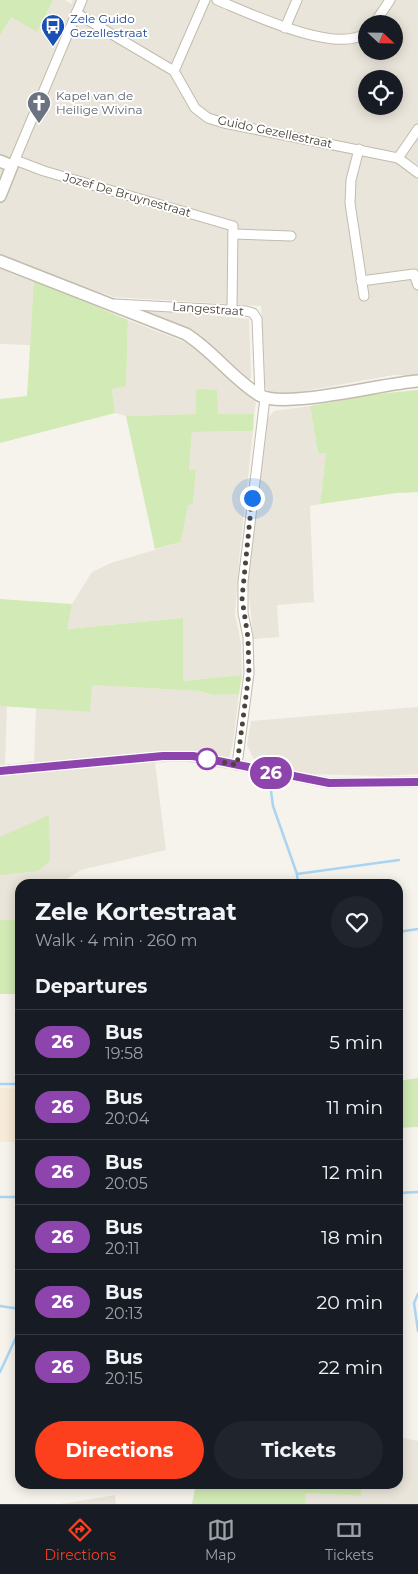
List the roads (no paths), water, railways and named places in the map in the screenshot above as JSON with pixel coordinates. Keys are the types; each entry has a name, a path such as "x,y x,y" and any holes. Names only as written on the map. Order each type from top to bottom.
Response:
{"street":[{"path":"0,196 82,0"},
{"path":"174,71 204,0"},
{"path":"217,0 285,28 337,40 358,38"},
{"path":"285,28 296,0"},
{"path":"380,15 390,0"},
{"name":"Guido Gezellestraat","path":"76,13 174,71 195,108 208,118 224,123 398,158 418,173"},
{"path":"398,158 418,129"},
{"path":"359,149 352,180 350,203 364,296"},
{"path":"0,161 13,163"},
{"name":"Jozef De Bruynestraat","path":"13,163 233,226 233,234"},
{"path":"232,310 233,234 291,236"},
{"name":"Langestraat","path":"0,261 186,334 204,345 247,386 262,397"},
{"path":"361,281 414,274 418,285"},
{"name":"Langestraat","path":"110,303 232,310 253,313 257,319 262,397"},
{"path":"237,765 249,673 248,638 243,613 243,582 262,397 277,400 300,399 418,381"},
{"path":"0,771 163,756 193,756 329,783 418,782"}],"waterway":[{"path":"271,791 273,806 298,879"},
{"path":"297,874 399,860"},
{"path":"403,931 418,929"},
{"path":"0,1084 15,1084"},
{"path":"403,1193 418,1192"},
{"path":"0,1197 15,1197"},
{"path":"418,1294 414,1303 418,1331"},
{"path":"0,1306 15,1308"},
{"path":"0,1372 15,1340"}],"place":[{"name":"Zele Guido Gezellestraat","path":"53,47"},
{"name":"Kapel van de Heilige Wivina","path":"39,124"}]}
